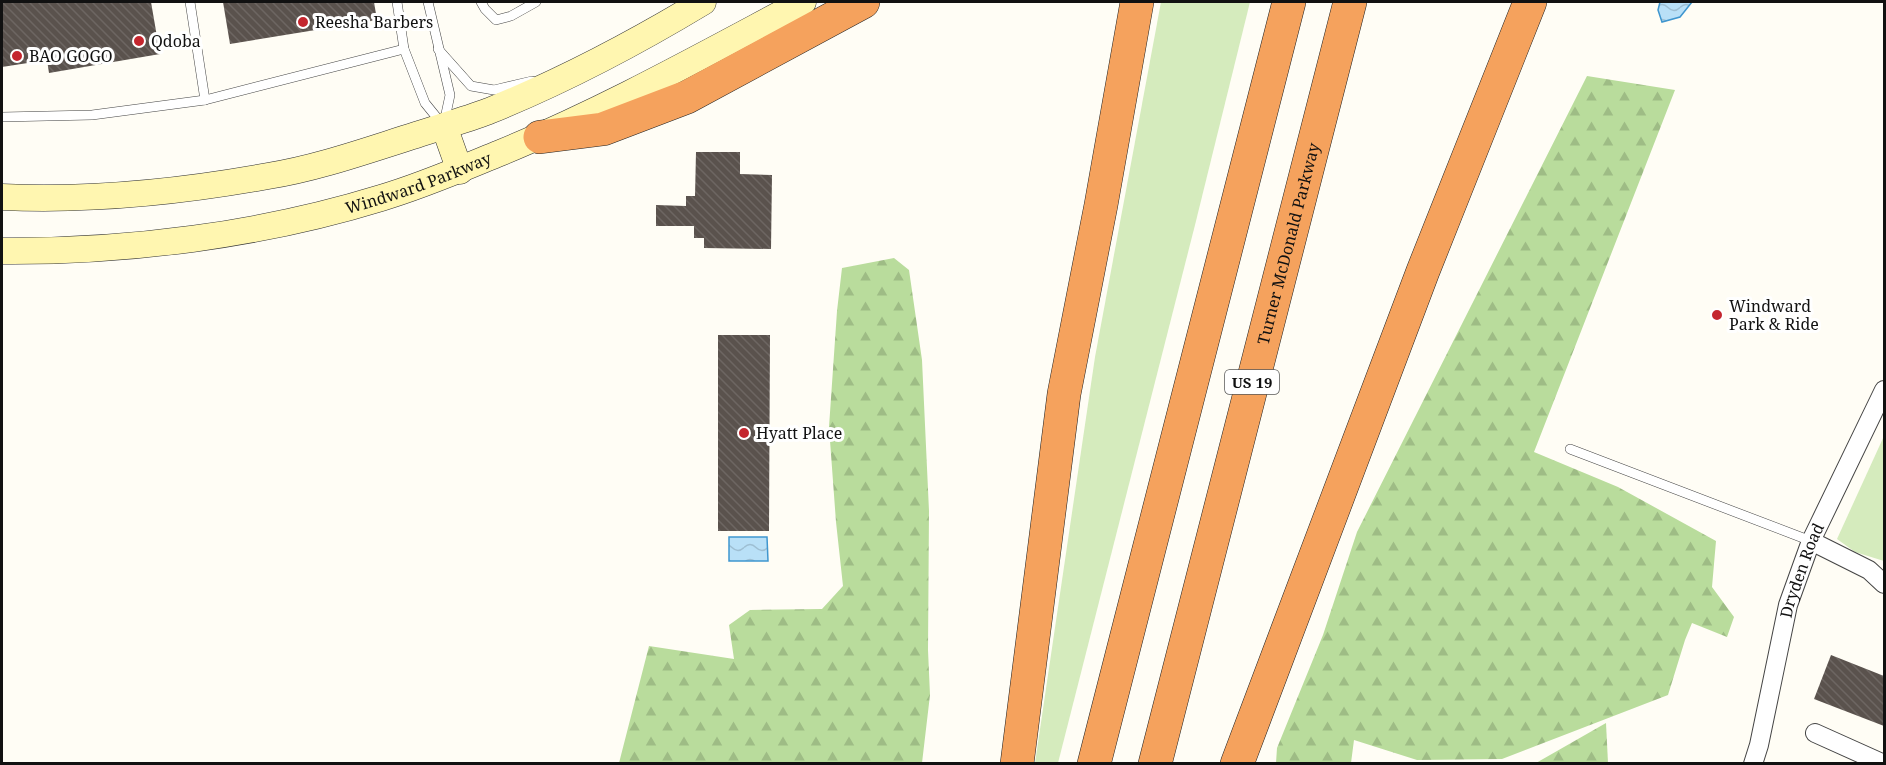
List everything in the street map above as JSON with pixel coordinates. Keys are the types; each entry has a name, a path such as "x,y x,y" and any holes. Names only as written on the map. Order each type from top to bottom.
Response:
{"highway":[{"path":"540,138 603,129 687,97 863,2"},
{"path":"1094,764 1289,2"},
{"name":"Turner McDonald Parkway","path":"1155,764 1350,2"},
{"path":"1237,764 1423,272 1530,2"},
{"path":"1017,764 1064,394 1101,205 1135,3"}],"main road":[{"path":"2,196 88,197 172,190 270,176 363,152 487,112 535,91 651,33 703,2"},
{"name":"Windward Parkway","path":"2,250 81,249 219,235 301,219 381,198 460,171 540,138 640,89 803,2"},
{"path":"444,126 460,171"}],"street":[{"name":"Dryden Road","path":"1753,764 1788,605 1811,541 1884,390"},
{"path":"1811,541 1869,570 1884,584"},
{"path":"1815,733 1884,764"}],"lane":[{"path":"190,2 205,100"},
{"path":"397,2 404,49 425,103 444,126"},
{"path":"428,2 450,95 444,126"},
{"path":"481,2 496,20 511,16 536,2"},
{"path":"438,49 471,86 494,90 546,77 651,33"},
{"path":"2,117 92,115 205,100 404,49"},
{"path":"1570,448 1811,541"}],"green space":[{"path":"1161,2 1250,2 1058,763 1035,763 1095,357"},
{"path":"1587,76 1675,90 1534,452 1618,487 1716,541 1712,587 1734,617 1727,637 1692,623 1668,695 1502,759 1417,760 1354,740 1351,763 1276,763 1277,748 1323,635 1357,532"},
{"path":"894,258 909,270 922,360 929,511 930,695 922,763 619,763 649,646 734,659 729,625 750,610 822,609 843,586 829,427 842,268"},
{"path":"1884,436 1884,561 1855,552 1837,539"},
{"path":"1606,723 1608,763 1536,763"}],"water":[{"path":"1660,2 1692,2 1680,17 1662,22 1658,10"},
{"path":"729,537 767,537 768,561 729,561"}],"building":[{"path":"2,2 151,2 160,54 49,73 47,60 2,67"},
{"path":"223,2 374,2 377,20 230,44"},
{"path":"696,152 740,152 740,174 772,175 771,249 704,248 704,238 694,238 694,226 656,226 656,205 686,206 686,196 695,196"},
{"name":"Hyatt Place","path":"718,335 770,335 769,531 718,531"},
{"path":"1831,655 1884,676 1884,726 1814,699"}],"place":[{"name":"Reesha Barbers","path":"303,22"},
{"name":"Qdoba","path":"139,41"},
{"name":"BAO GOGO","path":"17,56"},
{"name":"Windward Park & Ride","path":"1717,315"},
{"name":"Hyatt Place","path":"744,433"}]}
